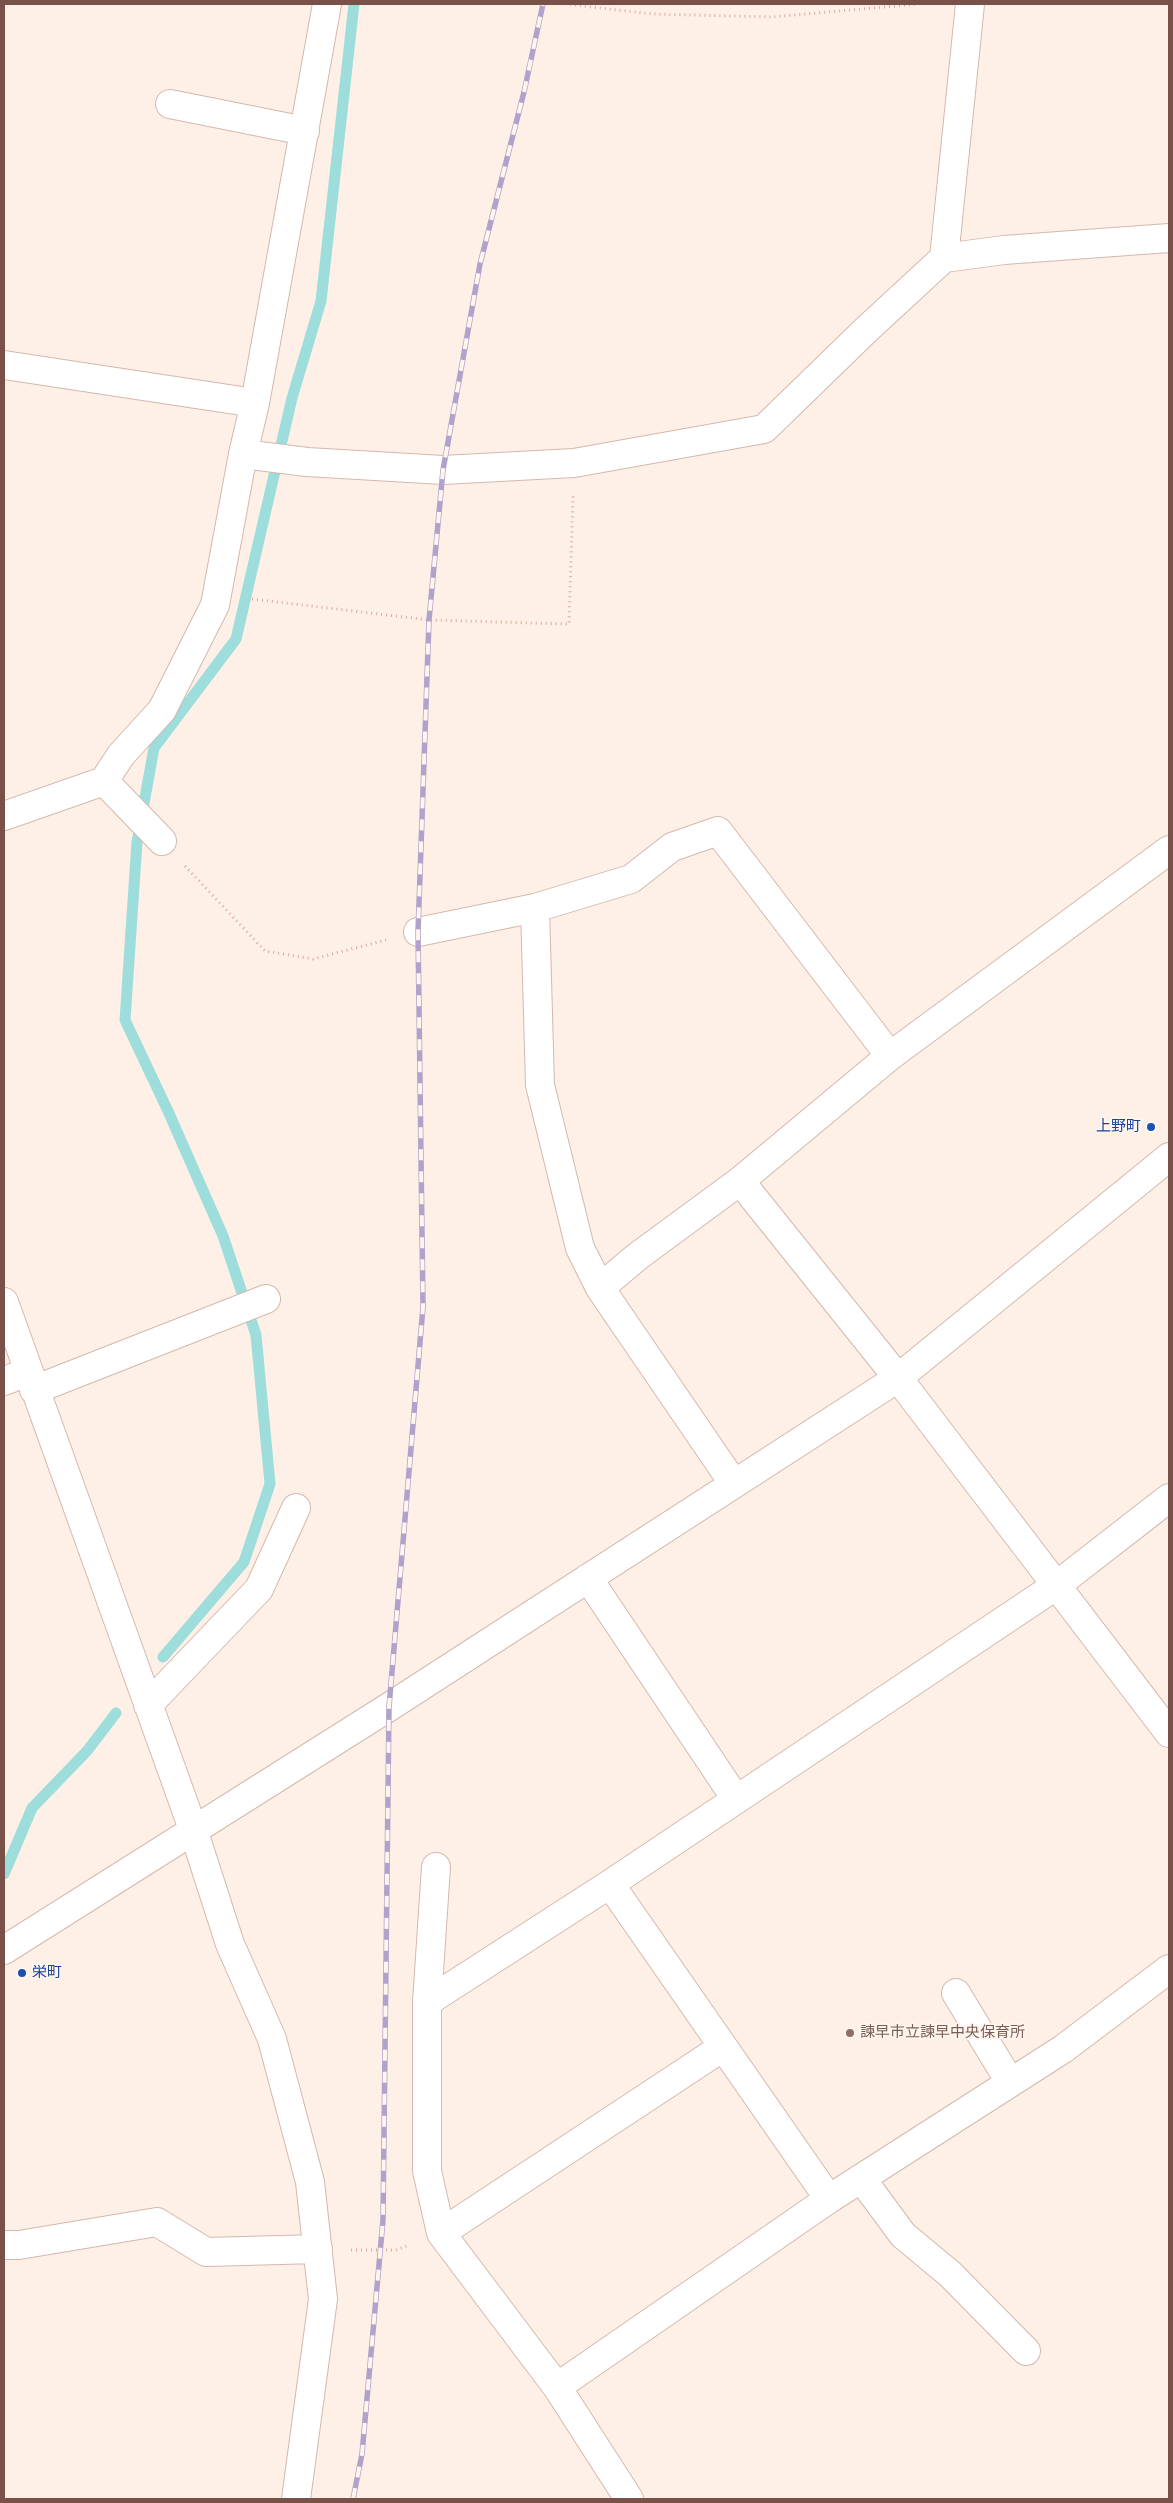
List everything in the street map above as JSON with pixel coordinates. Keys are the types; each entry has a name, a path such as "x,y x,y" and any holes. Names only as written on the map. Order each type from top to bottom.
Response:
{"street":[{"path":"112,789 121,755 162,710 214,606 243,454 255,403 327,4"},
{"path":"944,258 970,4"},
{"path":"170,104 305,130"},
{"path":"243,454 307,462 443,470 574,463 764,429 867,328 944,258 1004,250 1169,238"},
{"path":"4,365 255,403"},
{"path":"4,816 112,789"},
{"path":"112,789 162,841"},
{"path":"418,932 535,908 631,880 672,847 718,831 890,1056"},
{"path":"600,1288 638,1256 740,1181 890,1056 1169,850"},
{"path":"535,908 540,1085 580,1248 600,1288 734,1484"},
{"path":"4,1950 389,1707 898,1378 1169,1157"},
{"path":"740,1181 898,1378 1169,1733"},
{"path":"22,1381 222,1317 266,1299"},
{"path":"4,1302 22,1381 148,1705 193,1829 230,1944 272,2039 310,2182 323,2298 296,2499"},
{"path":"427,2002 610,1884 1057,1584 1169,1498"},
{"path":"148,1705 259,1589 296,1508"},
{"path":"588,1578 736,1799"},
{"path":"436,1867 427,2002 427,2170 441,2233 557,2387 629,2499"},
{"path":"610,1884 829,2199"},
{"path":"557,2387 829,2199 1063,2048 1169,1969"},
{"path":"956,1993 1010,2082"},
{"path":"441,2233 723,2047"},
{"path":"861,2178 903,2235 950,2274 1026,2351"},
{"path":"4,2245 19,2245 157,2222 206,2252 318,2249"}],"path":[{"path":"565,4 653,14 772,17 918,4"},
{"path":"216,595 428,620 569,624 574,463"},
{"path":"162,841 265,951 313,959 418,932"},
{"path":"318,2249 396,2250 441,2233"}],"waterway":[{"path":"163,1657 244,1562 270,1484 256,1335 223,1236 168,1111 125,1020 137,842 154,748 236,639 292,398 321,301 354,4"},
{"path":"4,1874 32,1808 87,1751 116,1713"}],"railway":[{"path":"353,2499 362,2454 383,2220 389,1707 423,1307 418,932 429,620 443,470 480,264 524,92 543,4"}],"place":[{"name":"上野町","path":"1151,1127"},
{"name":"栄町","path":"22,1973"},
{"name":"諫早市立諫早中央保育所","path":"850,2033"}]}
